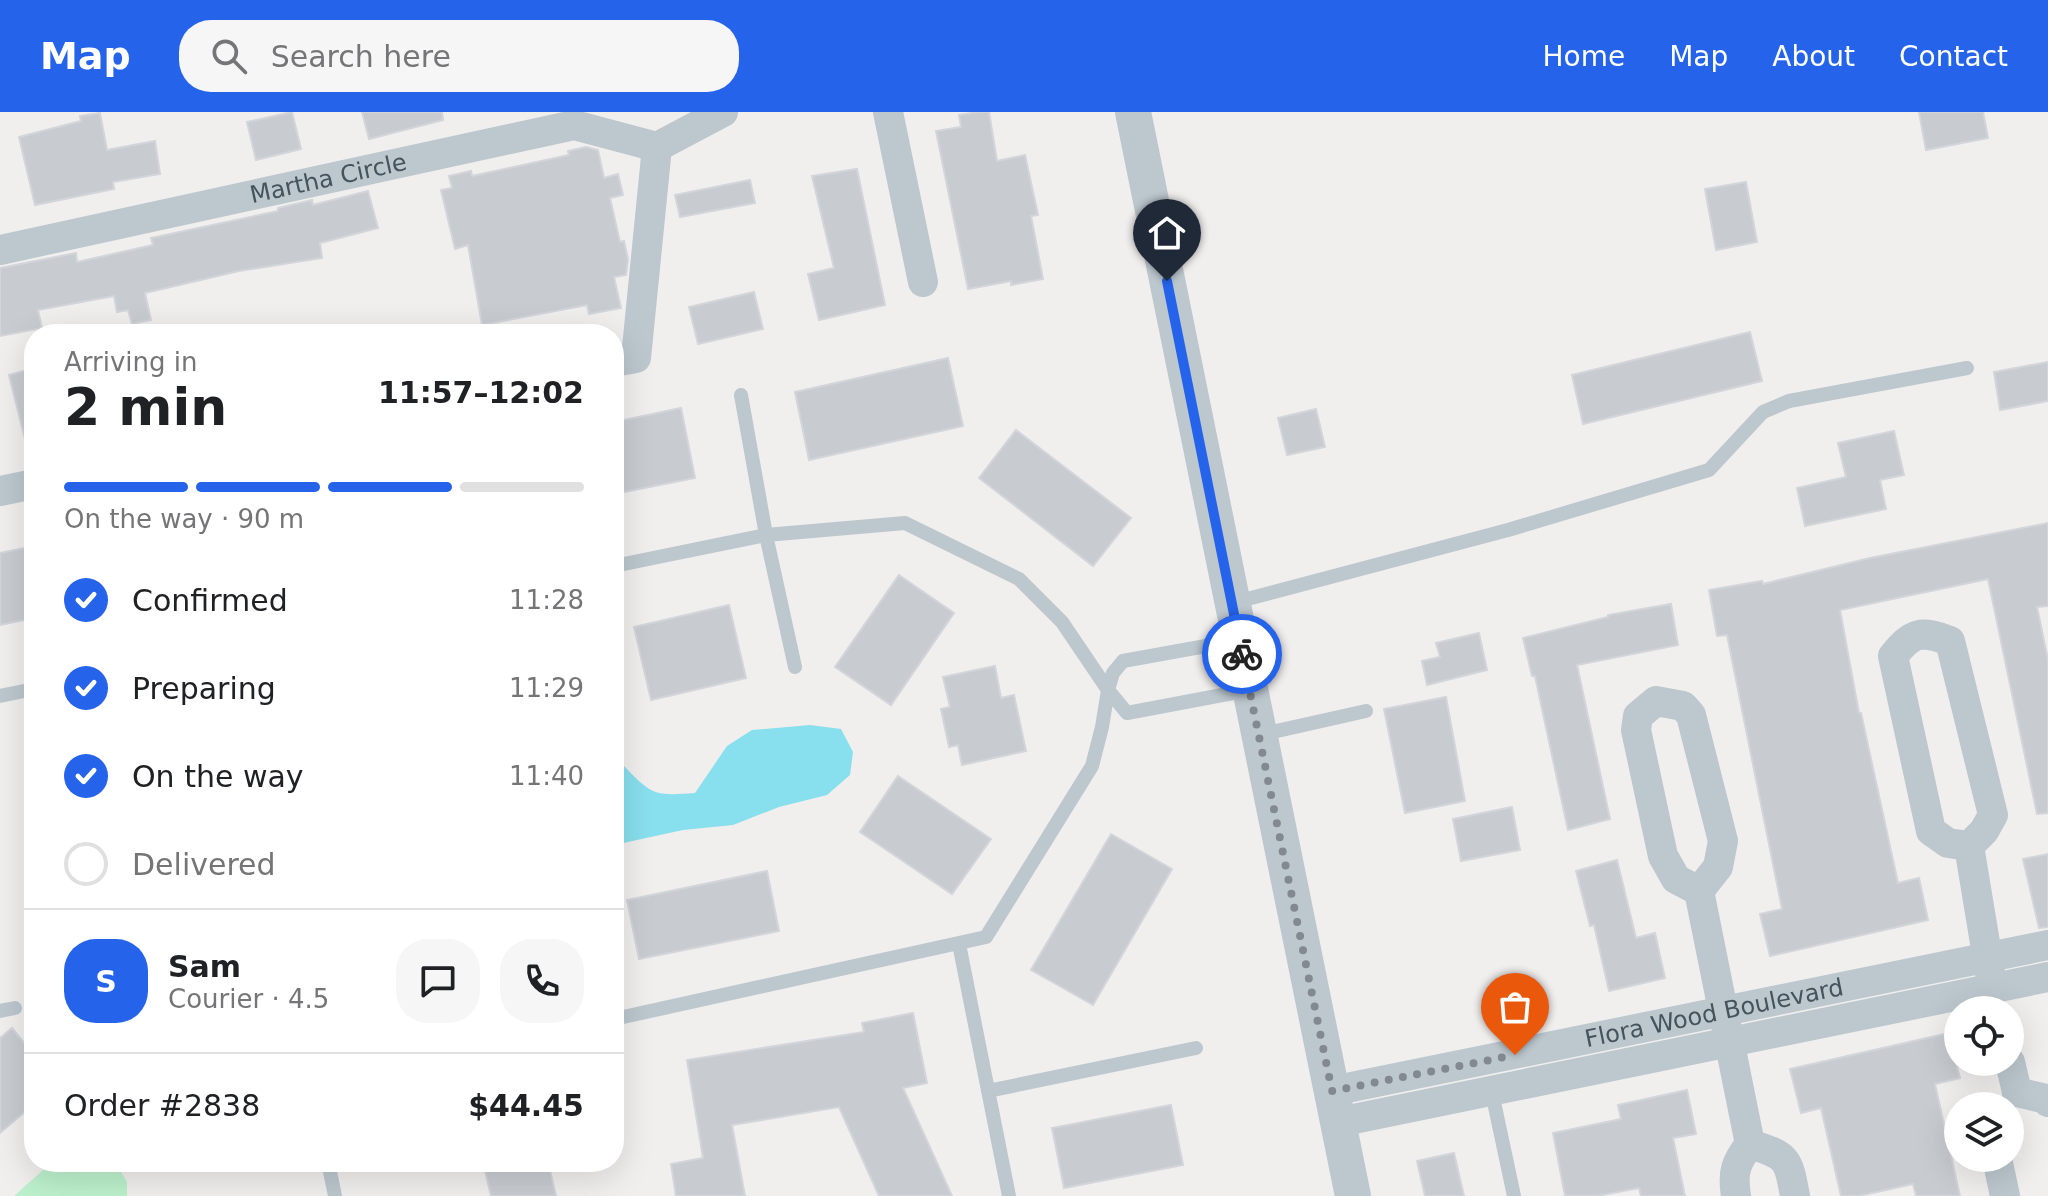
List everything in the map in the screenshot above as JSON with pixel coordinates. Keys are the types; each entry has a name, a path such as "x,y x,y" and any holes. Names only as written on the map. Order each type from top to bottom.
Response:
{"street":[{"path":"624,360 636,358 657,147 723,112"},
{"path":"888,112 923,282"},
{"path":"1133,112 1353,1196"},
{"name":"Martha Circle","path":"0,250 574,125 657,147"},
{"path":"0,491 24,486"},
{"path":"1918,634 1934,635 1950,641 1993,815 1984,831 1969,846 1948,843 1931,831 1893,656 1906,640 1918,634"},
{"path":"1699,891 1676,879 1663,856 1636,730 1638,716 1656,701 1683,706 1691,715 1723,841 1718,867 1699,891 1750,1144"},
{"path":"1969,846 1994,996"},
{"name":"Flora Wood Boulevard","path":"1335,1106 1485,1061 2048,945"},
{"name":"Flora Wood Boulevard","path":"2004,996 2048,977"},
{"name":"Flora Wood Boulevard","path":"1335,1106 1491,1092 1728,1044 1944,1008"},
{"path":"2024,1099 2046,1099 2048,1102"},
{"path":"1736,1196 1732,1177 1735,1163 1750,1144"},
{"path":"1750,1144 1779,1153 1789,1166 1795,1196"},
{"path":"2000,1172 2005,1196"}],"lane":[{"path":"1232,603 1508,530 1709,470 1763,412 1789,401 1967,368"},
{"path":"741,395 766,535 795,667"},
{"path":"624,564 766,535 905,523 1019,579 1062,622 1127,713 1250,690"},
{"path":"624,1017 986,937 1092,766 1113,673 1123,661 1239,640"},
{"path":"0,696 24,691"},
{"path":"1259,735 1366,711"},
{"path":"959,944 1009,1196"},
{"path":"988,1091 1196,1048"},
{"path":"1485,1061 1514,1196"},
{"path":"330,1172 335,1196"}],"green space":[{"path":"41,1172 121,1172 127,1182 127,1196 14,1196"}],"water":[{"path":"810,725 841,729 853,752 850,775 827,795 779,807 733,825 683,830 624,843 624,766 655,792 695,793 727,746 752,730"}],"building":[{"path":"292,112 301,149 256,160 247,122"},
{"path":"362,112 442,112 443,120 369,139"},
{"path":"989,112 997,161 1025,155 1038,215 1031,216 1043,279 968,289 936,131 961,127 959,115"},
{"path":"1919,112 1983,112 1988,138 1926,150"},
{"path":"100,113 107,150 155,141 160,174 113,182 114,189 35,205 19,137 81,121 80,116"},
{"path":"586,147 598,150 604,178 618,174 623,195 610,198 620,242 624,241 628,259 626,275 614,277 621,308 589,314 587,305 482,324 468,245 455,249 441,190 452,188 449,176 471,171 472,176 569,155 568,151"},
{"path":"857,169 885,305 819,320 808,274 834,268 812,176"},
{"path":"750,180 755,203 680,217 675,195"},
{"path":"1746,182 1757,242 1716,250 1705,189"},
{"path":"368,191 378,228 320,243 322,258 239,271 145,293 151,320 132,324 128,310 117,312 114,296 38,310 41,324 24,324 24,331 0,336 0,268 76,253 77,262 153,245 151,238 278,211 278,208 312,200 313,205"},
{"path":"754,292 763,329 698,344 689,307"},
{"path":"1750,332 1762,381 1583,424 1572,375"},
{"path":"948,358 963,426 809,460 795,392"},
{"path":"2048,362 2048,401 2000,410 1994,372"},
{"path":"24,371 24,435 9,375"},
{"path":"681,408 695,478 624,492 624,420"},
{"path":"1316,409 1325,447 1287,455 1278,418"},
{"path":"1016,430 1131,518 1093,566 979,478"},
{"path":"1894,431 1904,475 1880,480 1886,509 1805,526 1797,488 1846,477 1838,443"},
{"path":"2048,523 2048,606 2037,607 2048,660 2048,813 2037,814 1988,579 1840,610 1859,713 1898,883 1919,878 1928,920 1770,956 1760,914 1782,909 1727,635 1717,636 1709,590 1762,581 1763,584 1870,558"},
{"path":"24,548 24,620 0,625 0,553"},
{"path":"899,575 954,613 891,705 835,667"},
{"path":"1671,604 1678,645 1577,665 1610,819 1568,830 1535,676 1532,676 1523,638 1608,615"},
{"path":"729,605 746,678 651,700 634,627"},
{"path":"1479,633 1487,670 1427,685 1422,661 1440,657 1436,643"},
{"path":"995,666 1001,698 1014,695 1026,751 962,765 958,745 949,747 941,709 950,707 943,677"},
{"path":"1446,697 1465,801 1405,813 1384,709"},
{"path":"898,776 991,839 952,894 860,832"},
{"path":"1512,807 1520,850 1461,861 1453,819"},
{"path":"1111,834 1172,869 1093,1005 1031,970"},
{"path":"2048,854 2048,927 2039,928 2023,859"},
{"path":"1617,860 1636,938 1655,933 1665,978 1609,991 1594,925 1590,926 1576,871"},
{"path":"767,871 779,931 639,959 627,900"},
{"path":"913,1013 927,1083 903,1088 952,1196 879,1196 839,1107 732,1125 745,1196 676,1196 671,1164 703,1158 687,1060 864,1032 862,1023"},
{"path":"12,1028 24,1043 24,1113 0,1133 0,1038"},
{"path":"1944,1034 1944,1076 1960,1078 1935,1084 1944,1124 1944,1172 1955,1172 1960,1196 1916,1196 1913,1184 1859,1196 1841,1196 1821,1108 1801,1113 1790,1069"},
{"path":"1687,1090 1696,1134 1673,1138 1685,1196 1641,1196 1639,1188 1597,1196 1565,1196 1553,1133 1621,1119 1618,1105"},
{"path":"1171,1105 1183,1165 1064,1188 1052,1128"},
{"path":"1454,1153 1464,1196 1425,1196 1417,1161"},
{"path":"485,1172 550,1172 556,1196 491,1196"}],"way so far":[{"path":"1242,654 1332,1091 1515,1055"}],"route":[{"path":"1167,281 1242,654"}]}
